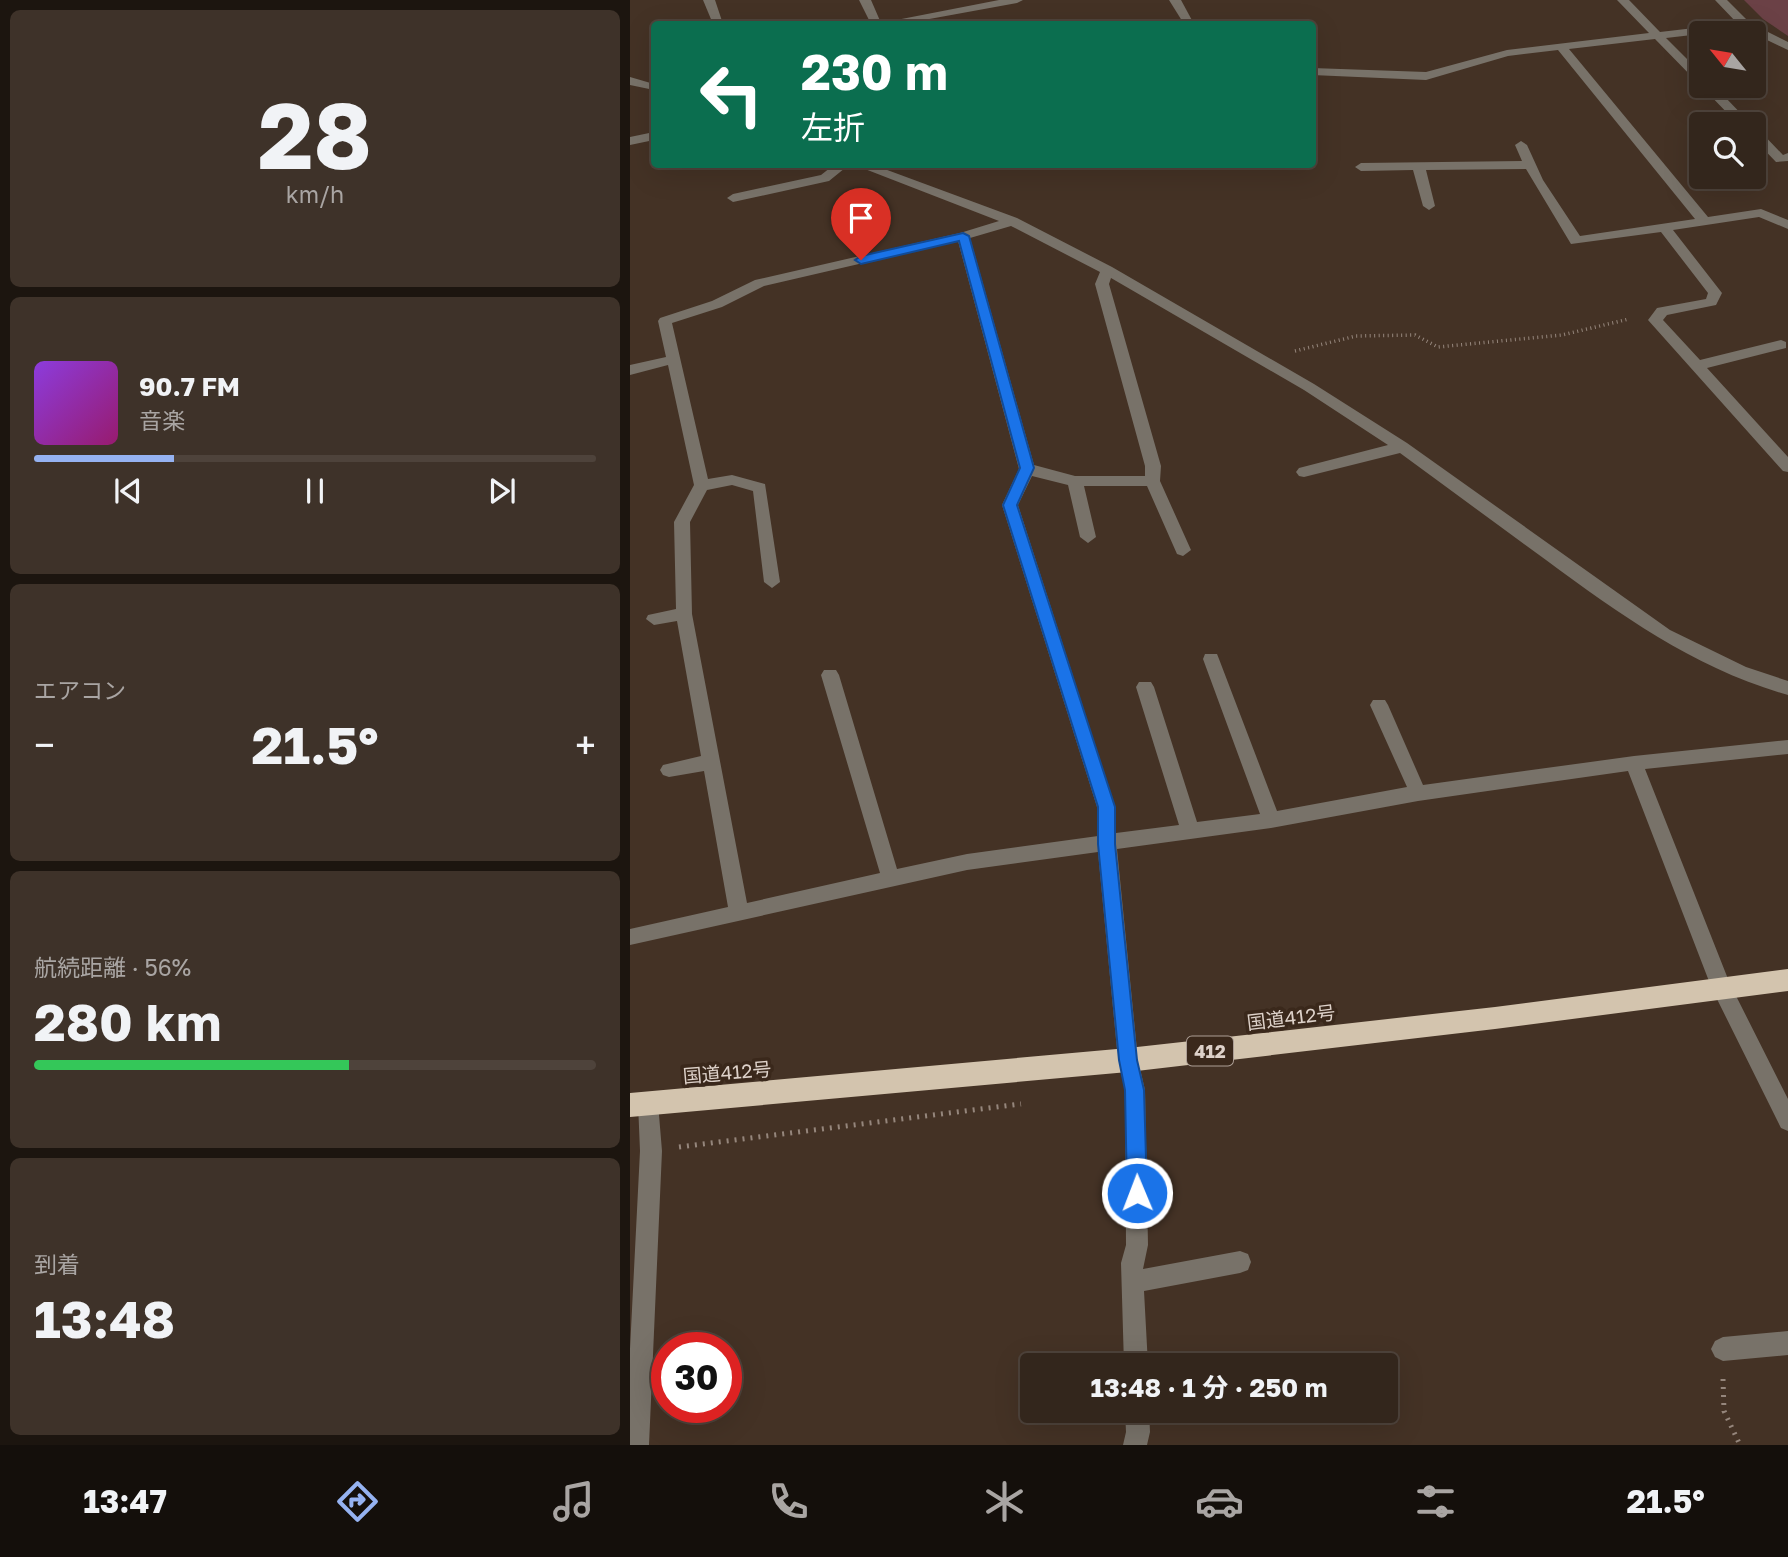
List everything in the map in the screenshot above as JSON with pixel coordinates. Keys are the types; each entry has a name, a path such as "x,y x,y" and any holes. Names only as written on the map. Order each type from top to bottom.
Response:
{"highway":[{"name":"国道412号","path":"639,1104 1128,1060 1788,980"}],"street":[{"path":"709,0 717,21"},
{"path":"865,0 875,21"},
{"path":"899,21 974,4 1017,0"},
{"path":"1175,0 1187,21"},
{"path":"1623,0 1689,68"},
{"path":"1721,0 1742,21"},
{"path":"1316,71 1426,76 1507,53 1689,31"},
{"path":"1766,35 1788,47"},
{"path":"1560,46 1703,220"},
{"path":"630,81 651,86"},
{"path":"1719,98 1733,112"},
{"path":"630,141 651,137"},
{"path":"1766,144 1780,159 1788,157"},
{"path":"1521,145 1537,180 1576,241 1761,213 1788,225"},
{"path":"1418,165 1429,206"},
{"path":"1361,167 1530,165"},
{"path":"733,198 825,177 838,168"},
{"path":"869,168 1012,221 1107,270 1357,416 1664,635 1715,662 1760,681 1788,688"},
{"path":"739,913 684,614 682,522 702,485 665,321 717,304 760,284 963,236 1012,221"},
{"path":"1665,229 1715,293 1711,302 1661,311 1655,320 1788,467"},
{"path":"963,236 1027,468 1010,505 1106,807 1107,844 1128,1060 1135,1090 1138,1245 1132,1263 1136,1353"},
{"path":"1107,270 1102,284 1153,466 1152,481 1183,550"},
{"path":"1696,366 1781,345"},
{"path":"630,370 675,359"},
{"path":"1304,472 1402,447"},
{"path":"1027,468 1075,481 1152,481"},
{"path":"702,485 732,480 760,488 772,582"},
{"path":"1075,481 1088,537"},
{"path":"654,619 684,614"},
{"path":"1211,659 1270,820"},
{"path":"830,676 891,880"},
{"path":"1145,687 1190,831"},
{"path":"1378,705 1418,793"},
{"path":"633,937 967,862 1270,820 1418,793 1634,763 1788,747"},
{"path":"669,770 710,762"},
{"path":"1634,763 1722,989 1741,1020 1762,1071 1788,1121"},
{"path":"638,1445 651,1151 639,1104"},
{"path":"1133,1281 1160,1279 1240,1262"},
{"path":"1723,1349 1788,1343"},
{"path":"1135,1445 1138,1423"}],"path":[{"path":"1268,364 1277,355 1356,336 1415,335 1438,348 1562,335 1646,315 1657,317"},
{"path":"1723,1349 1724,1411 1740,1445"}],"shaded area":[{"path":"1744,0 1788,0 1788,36 1763,19"}],"route":[{"path":"861,260 963,236 1027,468 1010,505 1106,807 1107,844 1128,1060 1135,1090 1137,1193"}]}
